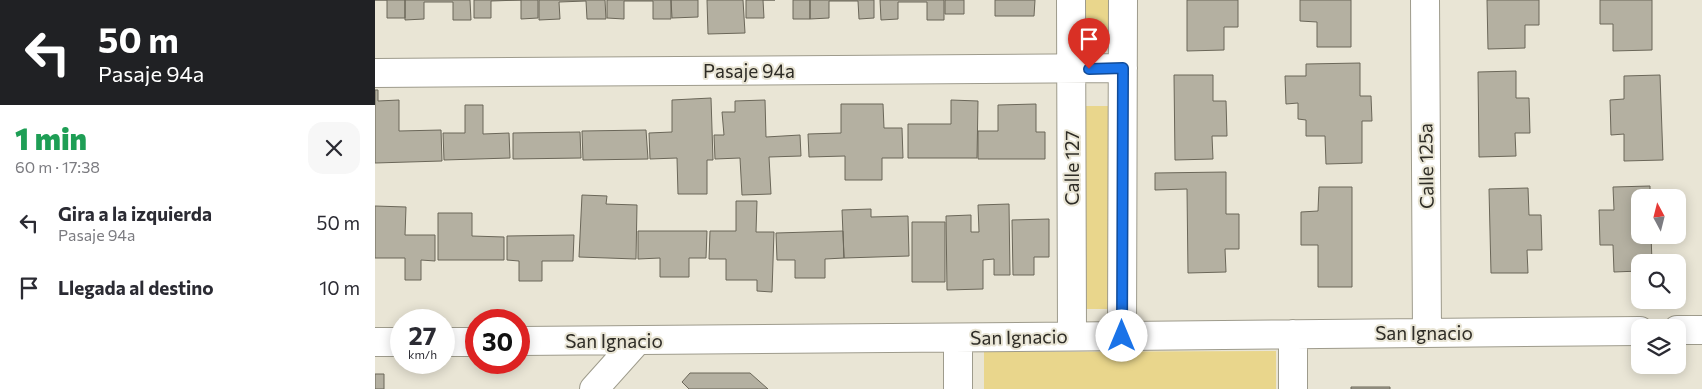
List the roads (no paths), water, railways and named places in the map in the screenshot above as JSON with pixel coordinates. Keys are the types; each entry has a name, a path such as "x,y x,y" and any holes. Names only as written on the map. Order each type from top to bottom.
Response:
{"street":[{"name":"Calle 127","path":"1071,0 1072,336"},
{"path":"1122,336 1123,0"},
{"name":"Calle 125a","path":"1425,0 1427,333"},
{"name":"Pasaje 94a","path":"375,73 1123,68"},
{"name":"San Ignacio","path":"530,341 1631,330"},
{"path":"1686,330 1702,330"},
{"path":"1293,334 1293,389"},
{"path":"958,338 958,389"},
{"path":"594,389 637,340"},
{"path":"375,342 390,342"}]}
